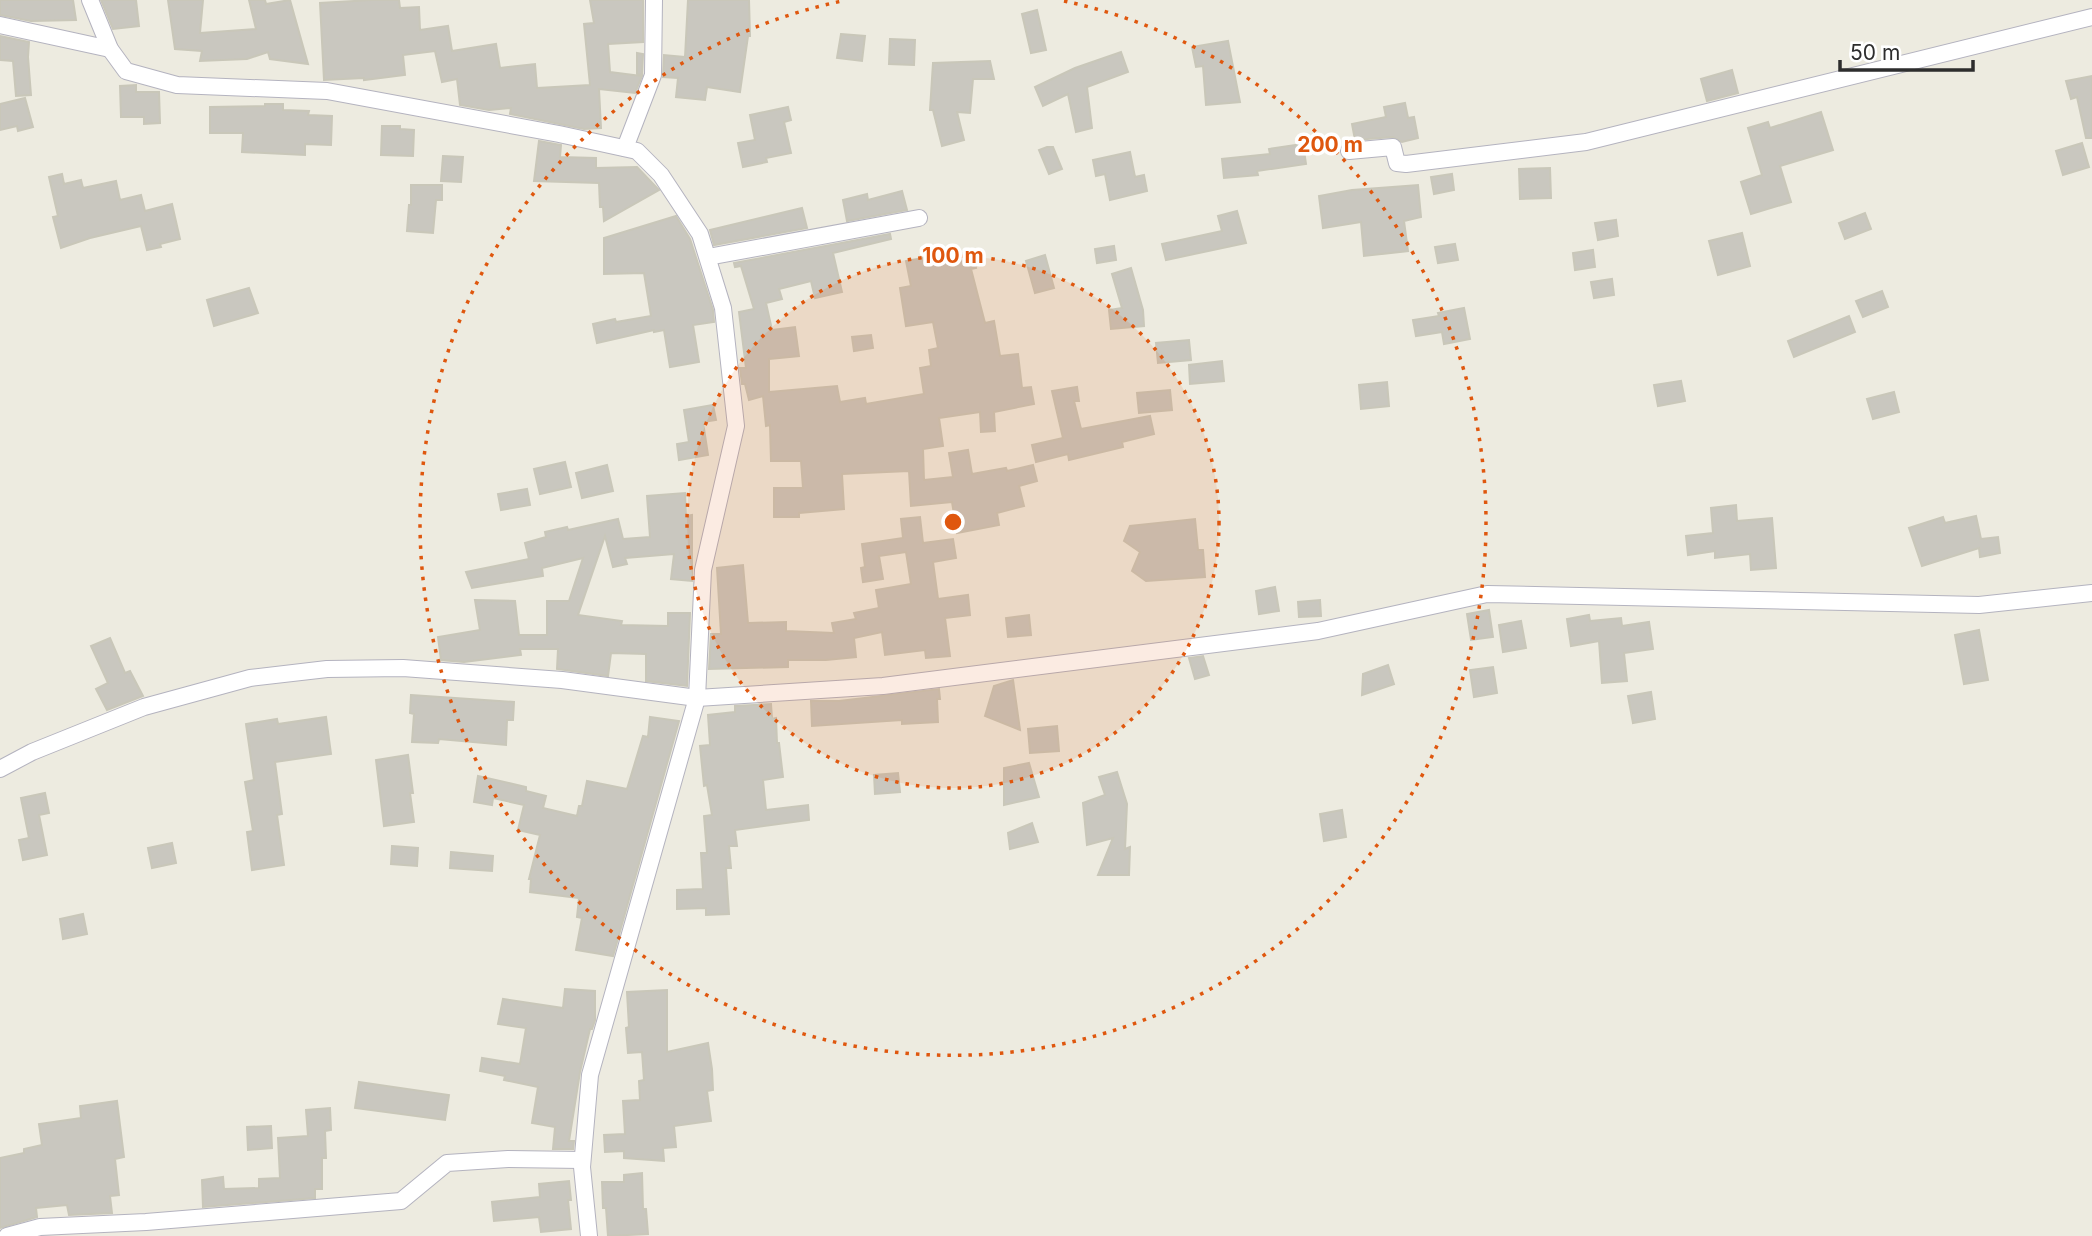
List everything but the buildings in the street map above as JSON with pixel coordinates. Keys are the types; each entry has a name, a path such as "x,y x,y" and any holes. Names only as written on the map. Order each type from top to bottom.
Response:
{"street":[{"path":"90,0 110,49 126,71 177,85 327,91 637,151 661,175 701,234 723,307 737,426 703,570 697,698 590,1075 582,1160 589,1236"},
{"path":"625,148 653,75 654,0"},
{"path":"1349,151 1393,147 1397,163 1406,164 1586,142 2092,17"},
{"path":"0,25 110,49"},
{"path":"708,257 919,218"},
{"path":"0,769 32,752 144,707 250,678 327,669 403,668 522,677 697,698 883,686 1318,631 1487,594 1979,605 2092,593"},
{"path":"7,1236 40,1227 146,1222 401,1201 447,1163 508,1159 582,1160"}]}
